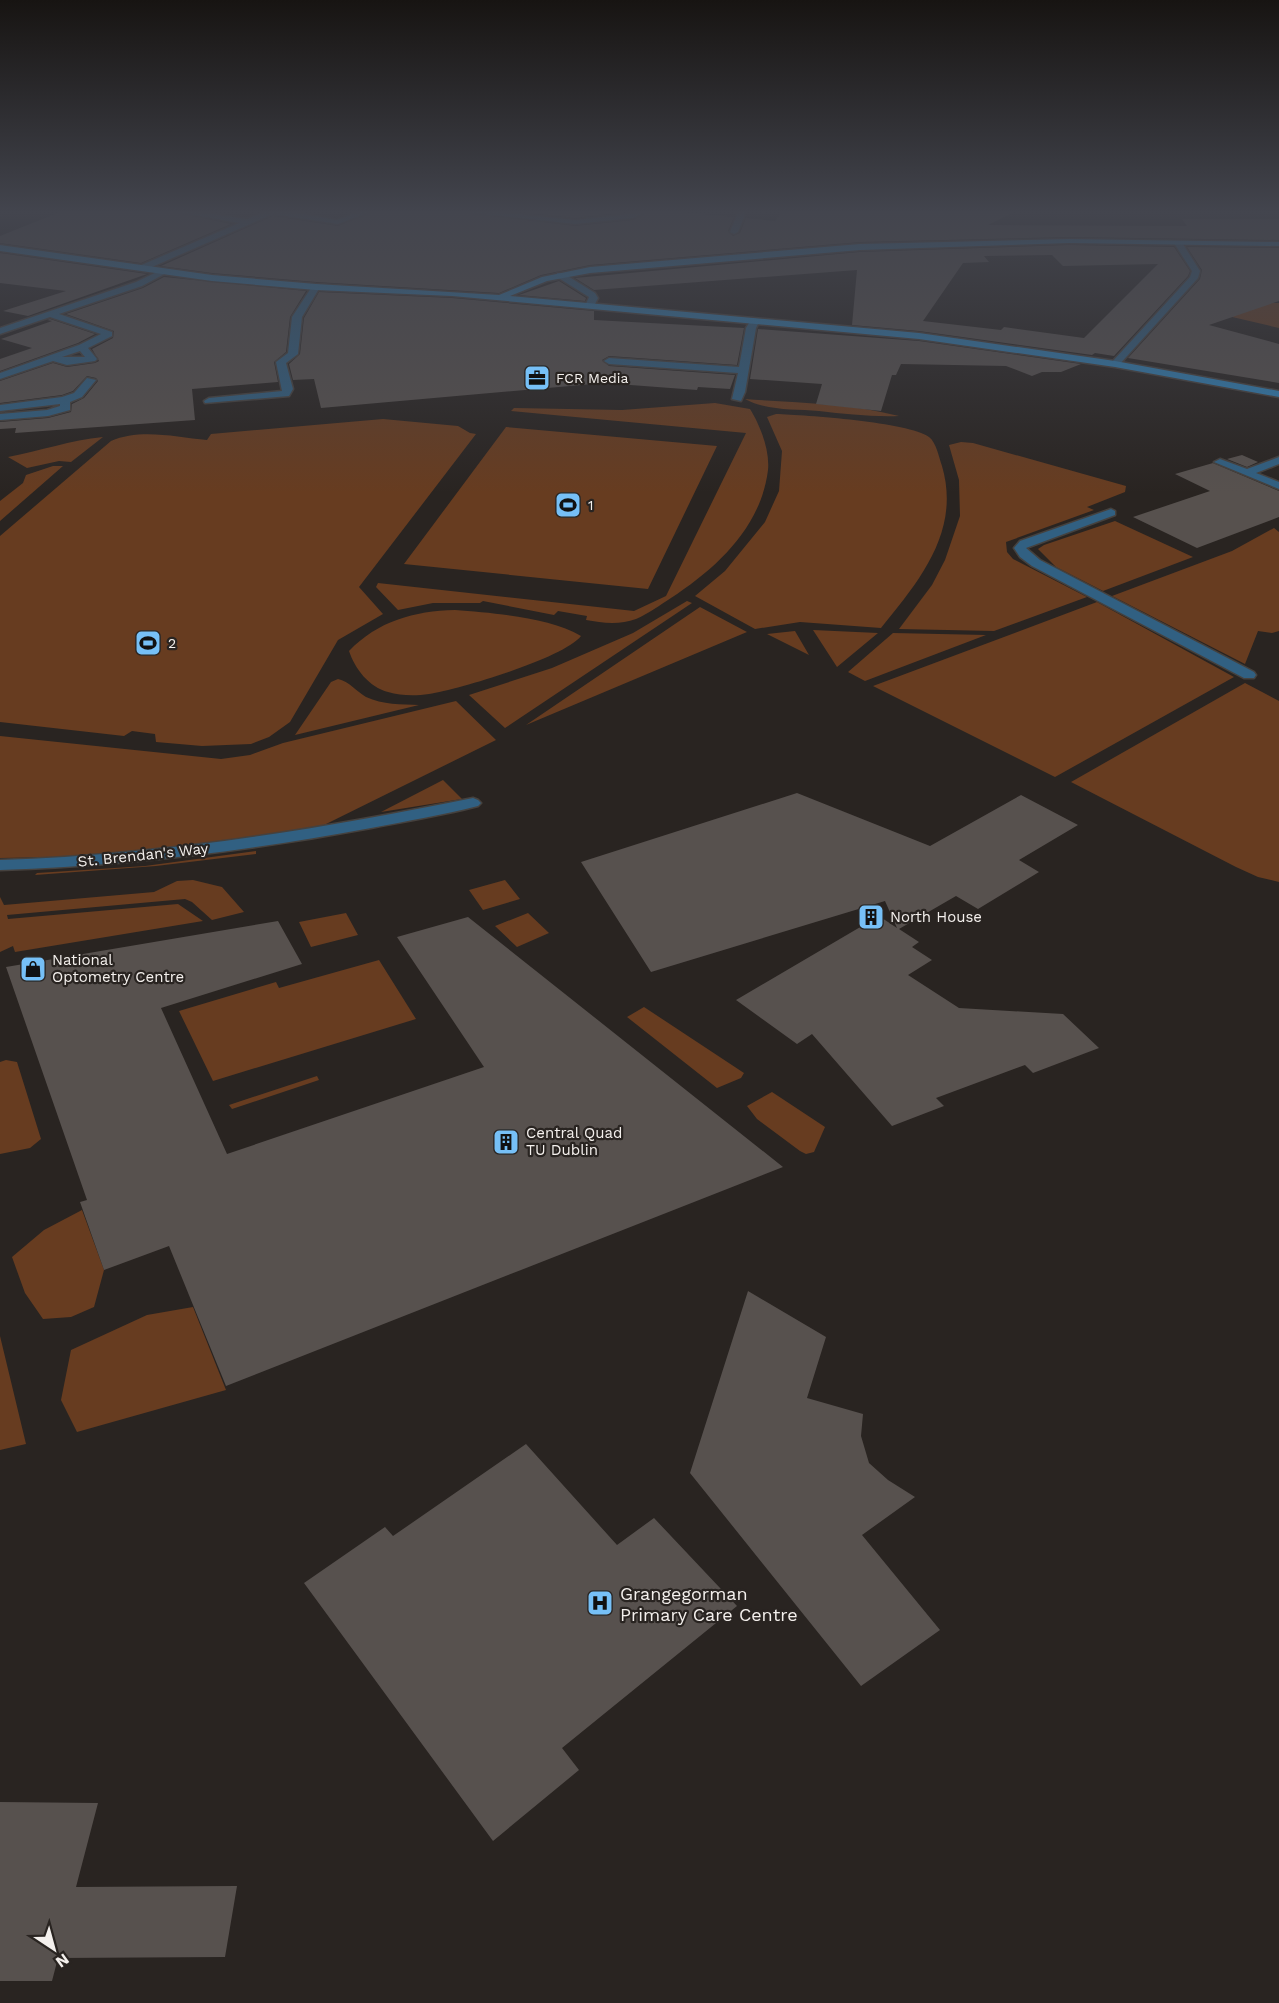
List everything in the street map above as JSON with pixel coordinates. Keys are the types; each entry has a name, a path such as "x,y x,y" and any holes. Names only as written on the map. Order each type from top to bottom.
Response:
{"main road":[{"path":"585,305 755,320 985,344 1115,364 1279,394"}],"street":[{"path":"0,331 75,305"},
{"path":"209,401 285,394 288,388 281,362 293,354 297,317 304,305"},
{"path":"1115,364 1169,305"},
{"path":"2,376 82,347 109,334 50,314"},
{"path":"736,399 744,370 751,328 755,320"},
{"path":"53,357 67,362 92,359 82,347"},
{"path":"609,361 744,370"},
{"path":"0,408 64,400 78,395 91,380"},
{"path":"0,417 62,411 66,408 64,400"},
{"path":"1246,473 1279,460"},
{"path":"1220,462 1279,486"},
{"path":"1111,513 1024,544 1020,548 1036,563 1249,675"},
{"name":"St. Brendan's Way","path":"10,868 266,847 322,833 473,803"}],"shaded area":[{"path":"1279,305 1279,328 1185,306"},
{"path":"745,399 842,406 899,416 781,409 762,406"},
{"path":"715,403 750,409 754,415 764,438 767,454 768,470 764,491 746,528 720,559 688,586 645,615 630,621 605,623 586,620 587,616 558,611 554,615 483,601 480,603 433,603 398,610 376,587 378,583 634,611 666,596 746,433 511,411 514,408 622,410"},
{"path":"776,414 856,420 901,427 929,437 935,446 942,466 946,490 946,512 941,533 933,553 910,592 881,628 800,622 755,629 695,596 725,571 765,522 779,491 782,451 767,417"},
{"name":"2","path":"383,419 458,426 476,434 359,587 383,614 338,640 290,722 269,737 251,744 202,746 156,742 155,734 132,731 124,736 0,722 0,536 111,441 146,434 207,440 211,434"},
{"name":"1","path":"506,427 717,446 648,589 404,564"},
{"path":"103,437 71,462 59,461 27,468 8,457 79,441"},
{"path":"961,442 973,443 1126,486 1125,492 1087,507 1094,510 1006,542 1007,552 1013,559 1087,597 994,631 899,629 932,585 945,560 960,516 959,480 949,445"},
{"path":"53,466 63,466 0,521 0,501 23,483 26,475"},
{"path":"1115,521 1193,557 1103,591 1056,567 1038,549"},
{"path":"1274,528 1279,532 1279,631 1272,633 1258,631 1245,664 1112,596 1232,551"},
{"path":"687,601 692,603 505,728 469,695 552,668 633,633"},
{"path":"1097,602 1234,677 1055,777 873,686"},
{"path":"700,607 747,632 526,725"},
{"path":"455,610 537,620 581,636 571,645 534,663 463,686 424,695 403,695 381,690 359,671 349,651 372,632 384,625 411,616"},
{"path":"813,630 878,633 837,667"},
{"path":"795,631 809,655 767,634"},
{"path":"893,633 986,635 865,681 848,672"},
{"path":"338,679 372,700 392,704 419,705 295,735 331,682"},
{"path":"1245,683 1279,701 1279,882 1258,877 1236,867 1071,782"},
{"path":"456,701 496,740 320,827 164,849 62,857 0,858 0,736 221,759 250,755 283,743"},
{"path":"443,780 462,799 381,812"},
{"path":"256,851 256,854 156,866 35,875 37,873 145,866"},
{"path":"193,880 222,887 244,912 212,920 192,902 185,899 7,915 8,919 178,904 203,921 15,952 13,946 0,952 0,897 4,905 154,892 177,881"},
{"path":"505,880 520,899 483,910 469,890"},
{"path":"346,913 358,935 311,947 299,922"},
{"path":"528,913 549,933 517,947 495,926"},
{"path":"379,960 416,1019 213,1081 179,1011 276,982 279,988"},
{"path":"644,1007 744,1073 741,1078 717,1088 627,1017"},
{"path":"6,1060 17,1062 41,1139 30,1148 0,1154 0,1062"},
{"path":"317,1076 319,1080 232,1109 229,1105"},
{"path":"772,1092 825,1127 814,1152 806,1154 800,1151 757,1119 747,1106"},
{"path":"82,1210 104,1270 94,1307 71,1317 43,1319 25,1293 12,1257 44,1230"},
{"path":"193,1307 226,1390 77,1432 61,1400 71,1350 147,1315"},
{"path":"0,1336 26,1444 0,1450"}],"building":[{"path":"20,305 58,305 28,316 3,311"},
{"path":"91,305 297,305 290,317 286,352 274,362 278,382 192,389 195,420 15,433 16,428 0,429 0,422 48,418 71,412 72,404 84,398 98,381 96,378 87,376 73,391 62,395 0,403 0,381 53,363 67,367 99,361 92,349 113,338 114,331 66,314"},
{"path":"311,305 534,305 594,311 594,320 744,328 737,365 609,356 602,360 609,366 735,375 730,389 698,387 697,390 604,383 321,408 314,379 293,380 289,364 300,354 304,318"},
{"path":"854,305 934,305 923,321 1001,330 1004,327 1084,338 1117,305 1161,305 1114,356 1095,353 1092,355 919,331 852,325"},
{"path":"1176,305 1266,305 1209,325 1279,344 1279,383 1128,358"},
{"path":"50,319 95,334 78,343 0,371 0,359 32,348 1,339 52,321 47,320"},
{"path":"758,329 919,341 1081,364 1061,372 1042,372 1032,376 1006,366 901,364 896,375 892,375 881,411 816,404 822,384 750,379"},
{"path":"1242,455 1258,462 1247,467 1227,459"},
{"path":"1213,463 1279,491 1279,517 1197,548 1133,517 1210,491 1175,474"},
{"path":"797,793 930,846 1021,795 1078,825 1019,860 1039,872 978,909 956,896 899,929 919,942 912,947 932,960 908,975 959,1008 1063,1014 1099,1048 1033,1073 1025,1065 936,1098 944,1106 892,1126 812,1034 797,1044 736,1000 879,916 897,928 885,901 651,972 581,862"},
{"name":"Central Quad TU Dublin","path":"468,917 783,1167 226,1386 169,1246 104,1270 80,1202 87,1200 6,967 278,921 302,964 161,1008 227,1154 484,1067 397,937"},
{"path":"748,1291 826,1337 807,1398 863,1414 861,1436 869,1463 888,1480 915,1497 862,1535 940,1630 861,1686 690,1473"},
{"path":"526,1444 617,1545 654,1518 737,1606 562,1748 579,1770 493,1841 304,1583 385,1527 393,1536"},
{"path":"0,1802 98,1803 76,1887 237,1886 225,1957 58,1958 52,1981 0,1981"}],"place":[{"name":"FCR Media","path":"537,378"},
{"name":"1","path":"568,505"},
{"name":"2","path":"148,643"},
{"name":"North House","path":"871,917"},
{"name":"National Optometry Centre","path":"33,969"},
{"name":"Central Quad TU Dublin","path":"506,1142"},
{"name":"Grangegorman Primary Care Centre","path":"600,1603"}]}
